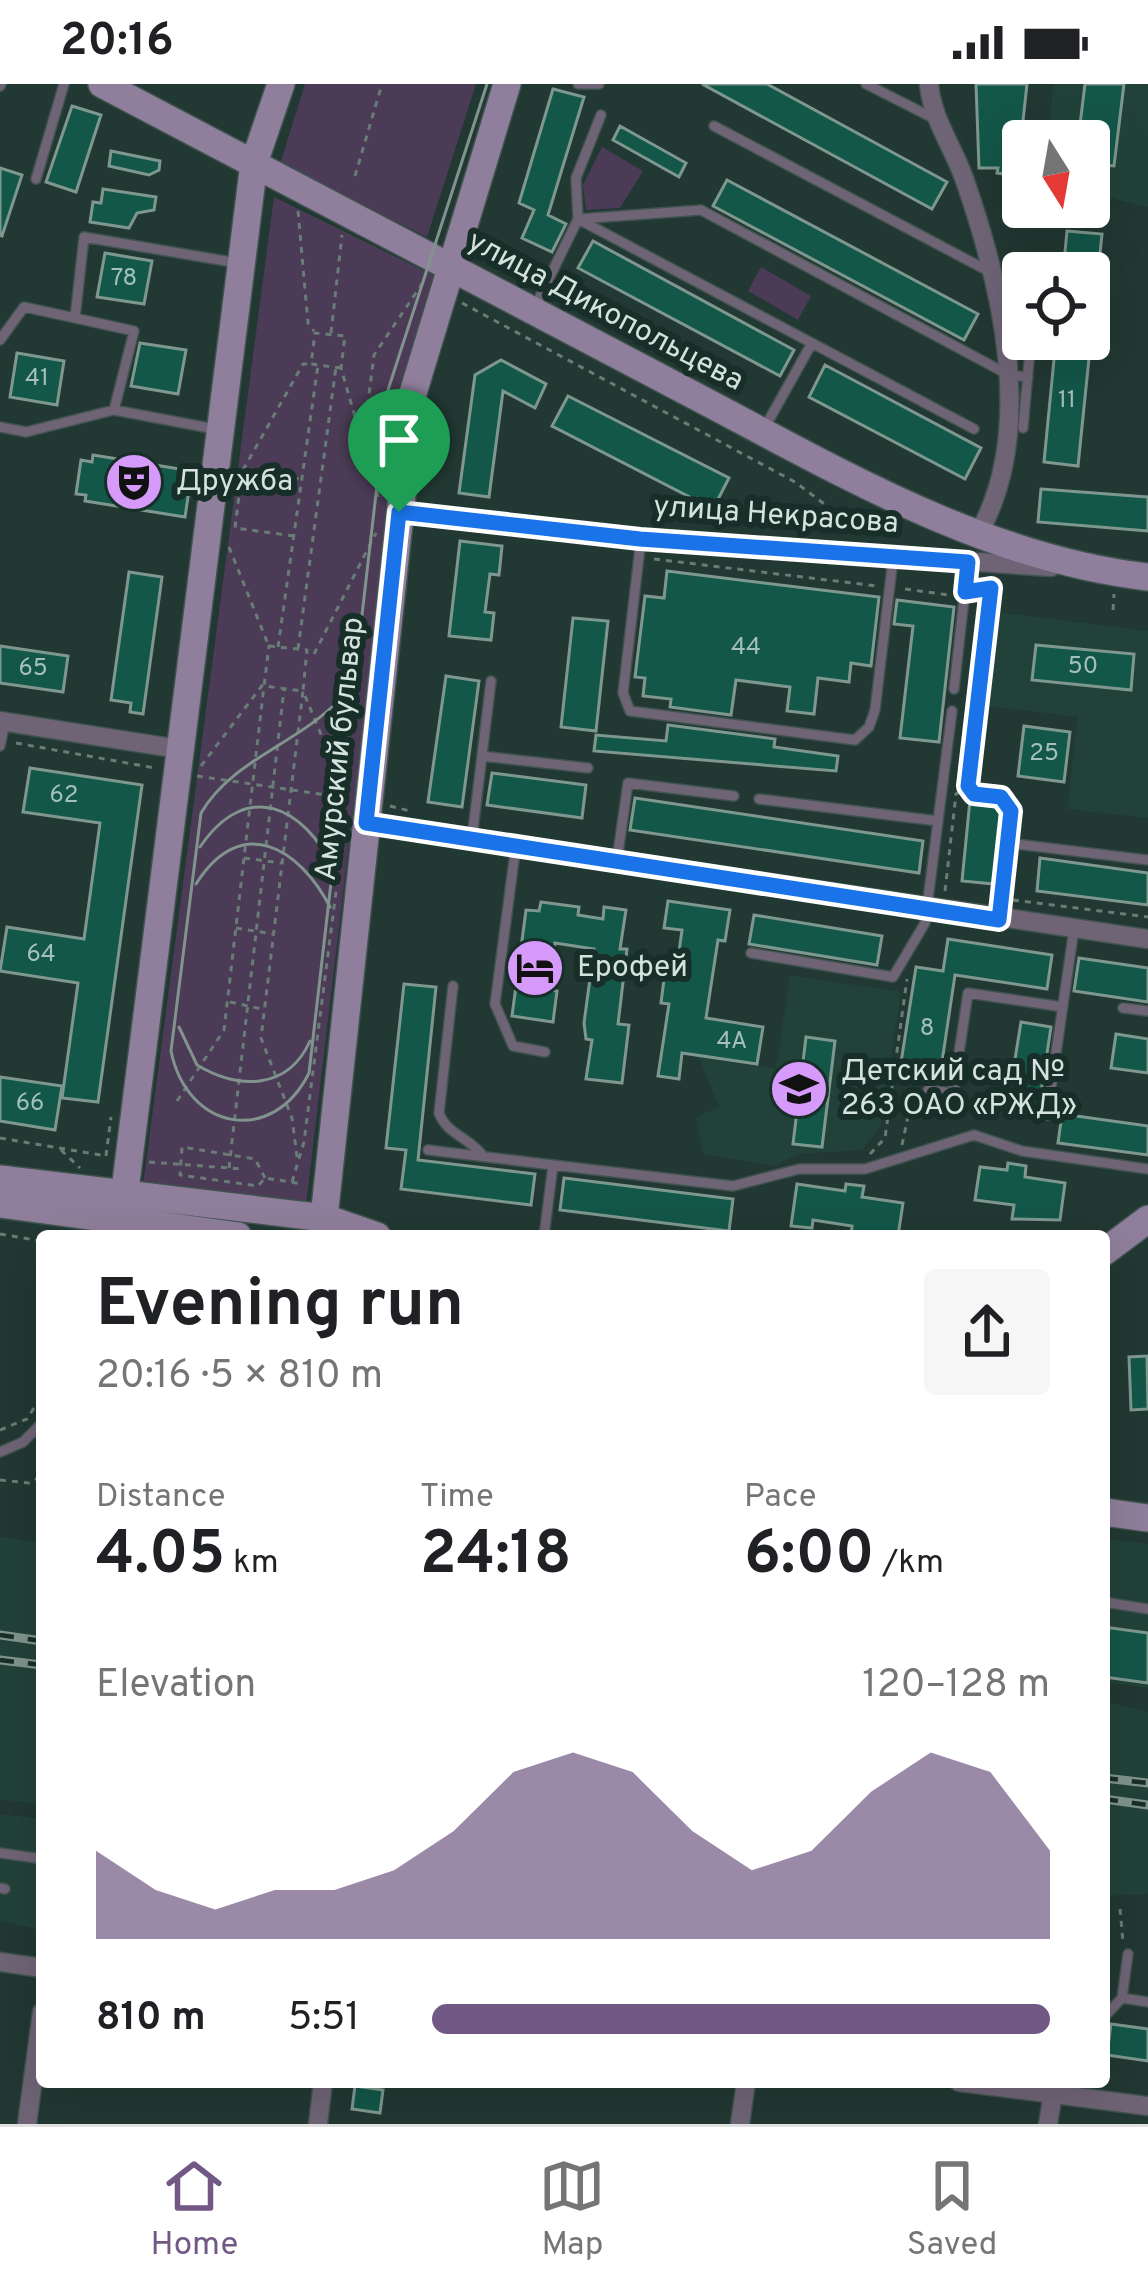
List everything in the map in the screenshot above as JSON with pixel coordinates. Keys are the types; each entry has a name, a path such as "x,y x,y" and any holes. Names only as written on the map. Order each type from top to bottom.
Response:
{"street":[{"path":"123,1208 174,760 254,163 281,84"},
{"name":"Амурский бульвар","path":"323,1227 388,516 442,276 507,84"},
{"path":"929,84 937,120 996,275 1018,376 1001,469 972,549"},
{"name":"улица Дикопольцева","path":"120,88 442,276 532,312 763,431 972,549 1148,577"},
{"name":"улица Некрасова","path":"388,516 639,548 892,559 972,549"},
{"path":"2,732 174,760"},
{"path":"361,811 472,838 1148,939"},
{"path":"0,1179 81,1203"},
{"path":"0,1204 81,1203 323,1227"},
{"path":"123,1208 213,1230"},
{"path":"1110,1248 1148,1220"},
{"path":"1110,1513 1148,1518"},
{"path":"0,1962 36,1967"},
{"path":"27,2124 36,2057"},
{"path":"318,2124 322,2088"},
{"path":"740,2124 745,2088"},
{"path":"1020,2088 1053,2094 1095,2091 1148,2106"},
{"path":"1048,2124 1053,2094"}],"lane":[{"path":"35,179 64,84"},
{"path":"578,84 598,84"},
{"path":"866,84 937,120"},
{"path":"532,312 578,219 575,178 601,115"},
{"path":"714,126 996,275"},
{"path":"578,219 701,210 1018,376"},
{"path":"578,219 974,428"},
{"path":"75,318 84,237 242,264"},
{"path":"0,340 24,307 134,331 114,410"},
{"path":"763,431 812,343"},
{"path":"1023,428 1018,376 1024,360"},
{"path":"0,427 26,432 114,410 220,429"},
{"path":"639,548 623,693 630,711 855,740 869,727 875,710 892,559"},
{"path":"955,689 972,549"},
{"path":"472,838 491,682"},
{"path":"751,953 893,977 927,909 952,711"},
{"path":"482,756 588,769"},
{"path":"617,860 628,783 734,796"},
{"path":"759,799 938,821"},
{"path":"999,920 1011,811"},
{"path":"1008,843 1148,860"},
{"path":"516,845 495,1004 513,1046 544,1052"},
{"path":"1047,1115 1074,929"},
{"path":"453,986 439,1114 449,1130 475,1144 483,1156"},
{"path":"928,1090 953,1093 968,993 1063,1006"},
{"path":"1123,1008 1148,1011"},
{"path":"428,1150 733,1186 799,1169 855,1169 900,1161 974,1135 1022,1150 1148,1169"},
{"path":"545,1230 553,1165"},
{"path":"0,1452 36,1429"},
{"path":"1110,1603 1148,1609"},
{"path":"0,1853 36,1858"},
{"path":"1110,2012 1122,1999 1128,1954"},
{"path":"1122,1999 1148,2002"}],"path":[{"path":"355,176 382,84"},
{"path":"278,647 315,365 297,201"},
{"path":"331,334 343,225"},
{"path":"363,445 374,355 442,276 795,482 835,512 844,536"},
{"path":"298,649 345,336 315,333"},
{"path":"293,536 235,528 242,471 303,364 339,368"},
{"path":"314,654 388,516 339,368"},
{"path":"242,471 302,480"},
{"path":"177,1101 216,1048 227,1001 269,646 229,547"},
{"path":"639,548 890,588 965,592 991,588 968,786 974,794 1001,797 1011,811"},
{"path":"269,646 308,650 261,1038 292,1118 298,1163"},
{"path":"265,684 303,691"},
{"path":"265,684 191,775 348,798"},
{"path":"229,1168 284,688"},
{"path":"303,691 348,798 361,811"},
{"path":"2,732 174,760"},
{"path":"945,891 956,794 968,786"},
{"path":"244,858 283,863"},
{"path":"236,928 275,934"},
{"path":"855,1169 884,1138 909,967"},
{"path":"227,1001 264,1009"},
{"path":"892,1085 928,1090"},
{"path":"900,1161 910,1088"},
{"path":"0,1138 113,1158"},
{"path":"58,1148 81,1203"},
{"path":"182,1148 255,1159 266,1178 258,1186 180,1175 182,1148"},
{"path":"142,1162 242,1169"},
{"path":"266,1178 311,1185"},
{"path":"0,1234 36,1240"},
{"path":"0,1430 27,1419 36,1405"},
{"path":"0,1480 29,1483 36,1479"},
{"path":"1120,1909 1128,1954"}],"shaded area":[{"path":"305,84 476,84 427,237 280,164"},
{"path":"1053,84 1148,84 1148,207 1110,198 1110,120 1050,120"},
{"path":"602,147 643,171 620,208 586,210 583,185"},
{"path":"274,197 435,276 403,389 306,1205 143,1185"},
{"path":"761,267 811,296 798,320 748,291"},
{"path":"995,612 1148,631 1148,818 1067,809 1078,717 983,705"},
{"name":"Детский сад № 263 ОАО «РЖД»","path":"790,975 901,992 881,1125 862,1150 798,1154 774,1166 703,1154 696,1117 719,1107 699,1057 776,1069"},
{"path":"0,1537 36,1542 36,1804 0,1799"},
{"path":"1110,1539 1148,1544 1148,1688 1110,1683"},
{"path":"1110,1702 1148,1712 1148,1894 1110,1896"},
{"path":"0,1814 36,1818 36,1929 0,1920"}],"building":[{"path":"702,84 767,84 947,182 932,209"},
{"path":"976,84 1027,84 1023,120 1002,120 1002,174 997,173 998,168 979,168"},
{"path":"1085,84 1124,84 1114,166 1110,166 1110,120 1081,120"},
{"path":"553,89 584,97 548,215 566,224 552,252 522,238 534,210 519,203"},
{"path":"72,106 101,115 76,192 46,182"},
{"path":"620,126 686,163 679,177 613,140"},
{"path":"111,151 160,161 159,170 149,175 109,166"},
{"path":"0,168 22,175 2,236 0,235"},
{"path":"727,180 978,314 964,340 713,206"},
{"path":"103,189 156,197 154,210 137,213 129,228 90,222 93,202 101,203"},
{"path":"1067,231 1102,234 1100,252 1065,252"},
{"path":"593,241 794,350 780,376 578,268"},
{"path":"105,253 152,261 144,304 97,297"},
{"path":"140,343 186,350 178,394 131,386"},
{"path":"17,353 64,361 57,405 10,397"},
{"path":"501,360 546,384 535,408 503,391 489,497 459,493 475,375"},
{"path":"1054,360 1089,360 1078,466 1044,462"},
{"path":"825,365 981,448 965,479 809,397"},
{"path":"568,396 729,478 713,509 552,426"},
{"name":"Дружба","path":"93,455 192,471 185,517 85,501 86,495 76,494 81,460 92,462"},
{"path":"1041,489 1148,497 1148,531 1038,522"},
{"path":"460,541 502,546 499,575 490,574 485,612 494,613 491,640 449,636"},
{"path":"667,571 879,597 871,666 851,663 849,682 818,678 814,714 787,711 790,687 736,680 731,715 670,707 671,699 643,696 645,678 635,677 645,596 664,598"},
{"path":"129,572 162,577 143,714 130,712 131,703 111,700"},
{"path":"897,600 954,607 939,742 900,738 913,626 894,624"},
{"path":"573,618 608,621 596,731 561,727"},
{"path":"1036,645 1134,654 1131,690 1032,680"},
{"path":"0,646 68,656 63,692 0,683"},
{"path":"446,676 479,681 462,807 428,802"},
{"path":"668,725 775,739 774,747 838,756 836,771 594,751 596,735 666,741"},
{"path":"1024,726 1070,732 1064,782 1018,776"},
{"path":"30,768 142,785 98,1102 62,1098 78,983 0,971 7,927 84,939 100,823 23,812"},
{"path":"492,773 586,785 582,818 487,805"},
{"path":"635,798 923,841 919,873 630,830"},
{"path":"970,800 1003,803 994,884 962,881"},
{"path":"1040,858 1148,873 1148,905 1037,891"},
{"path":"668,901 730,910 725,941 718,940 706,1018 763,1027 757,1064 682,1053 679,1079 658,1076 669,1004 661,1003 665,971 676,973 682,930 664,928"},
{"path":"541,902 579,907 578,915 603,919 604,907 626,910 620,949 627,949 618,1024 629,1025 622,1083 586,1079 592,1040 586,1039 584,1023 594,949 555,943 549,990 557,991 553,1022 512,1016 526,910 539,911"},
{"path":"754,915 882,936 877,965 749,944"},
{"path":"948,939 1052,955 1047,989 955,975 940,1075 900,1069 916,967 943,971"},
{"path":"1079,958 1148,968 1148,1002 1074,991"},
{"path":"404,984 436,987 418,1160 535,1174 531,1205 401,1189 406,1150 386,1148"},
{"path":"1021,1022 1051,1027 1038,1113 1007,1109"},
{"path":"1116,1034 1148,1039 1148,1073 1111,1068"},
{"path":"806,1037 835,1041 822,1147 793,1144"},
{"path":"0,1077 62,1086 55,1130 0,1121"},
{"path":"1062,1114 1148,1126 1148,1155 1058,1143"},
{"path":"1008,1163 1026,1166 1025,1177 1065,1183 1060,1220 1012,1219 1014,1205 975,1200 980,1167 1007,1170"},
{"path":"564,1178 733,1199 729,1230 560,1210"},
{"path":"797,1184 845,1191 846,1184 864,1186 862,1197 903,1203 899,1230 852,1230 852,1226 813,1220 812,1228 791,1226"},
{"path":"1147,1356 1148,1409 1131,1410 1129,1357"},
{"path":"1110,1628 1148,1633 1148,1683 1110,1678"},
{"path":"1111,2024 1148,2029 1148,2061 1110,2055"},
{"path":"355,2088 383,2090 380,2113 352,2109"}],"tram line":[{"path":"332,707 244,768 201,813 171,1051 180,1078 194,1098 232,1119 274,1112 293,1097 309,1073 388,390 487,84"},
{"path":"200,847 236,813 255,807 273,809 307,829 334,870"},
{"path":"196,884 213,862 232,849 268,846 302,868 330,907"},
{"path":"179,1027 197,1065 245,1081 276,1077 301,1057 310,1041"}],"railway":[{"path":"0,1635 36,1640"},
{"path":"0,1660 36,1664"},
{"path":"1110,1779 1148,1783"},
{"path":"1110,1800 1148,1805"}],"place":[{"name":"Дружба","path":"134,482"},
{"name":"Ерофей","path":"535,968"},
{"name":"Детский сад № 263 ОАО «РЖД»","path":"799,1089"}],"route":[{"path":"399,512 640,539 968,562 965,592 991,588 968,786 974,794 1001,797 1011,811 999,920 366,823 399,512"}]}
